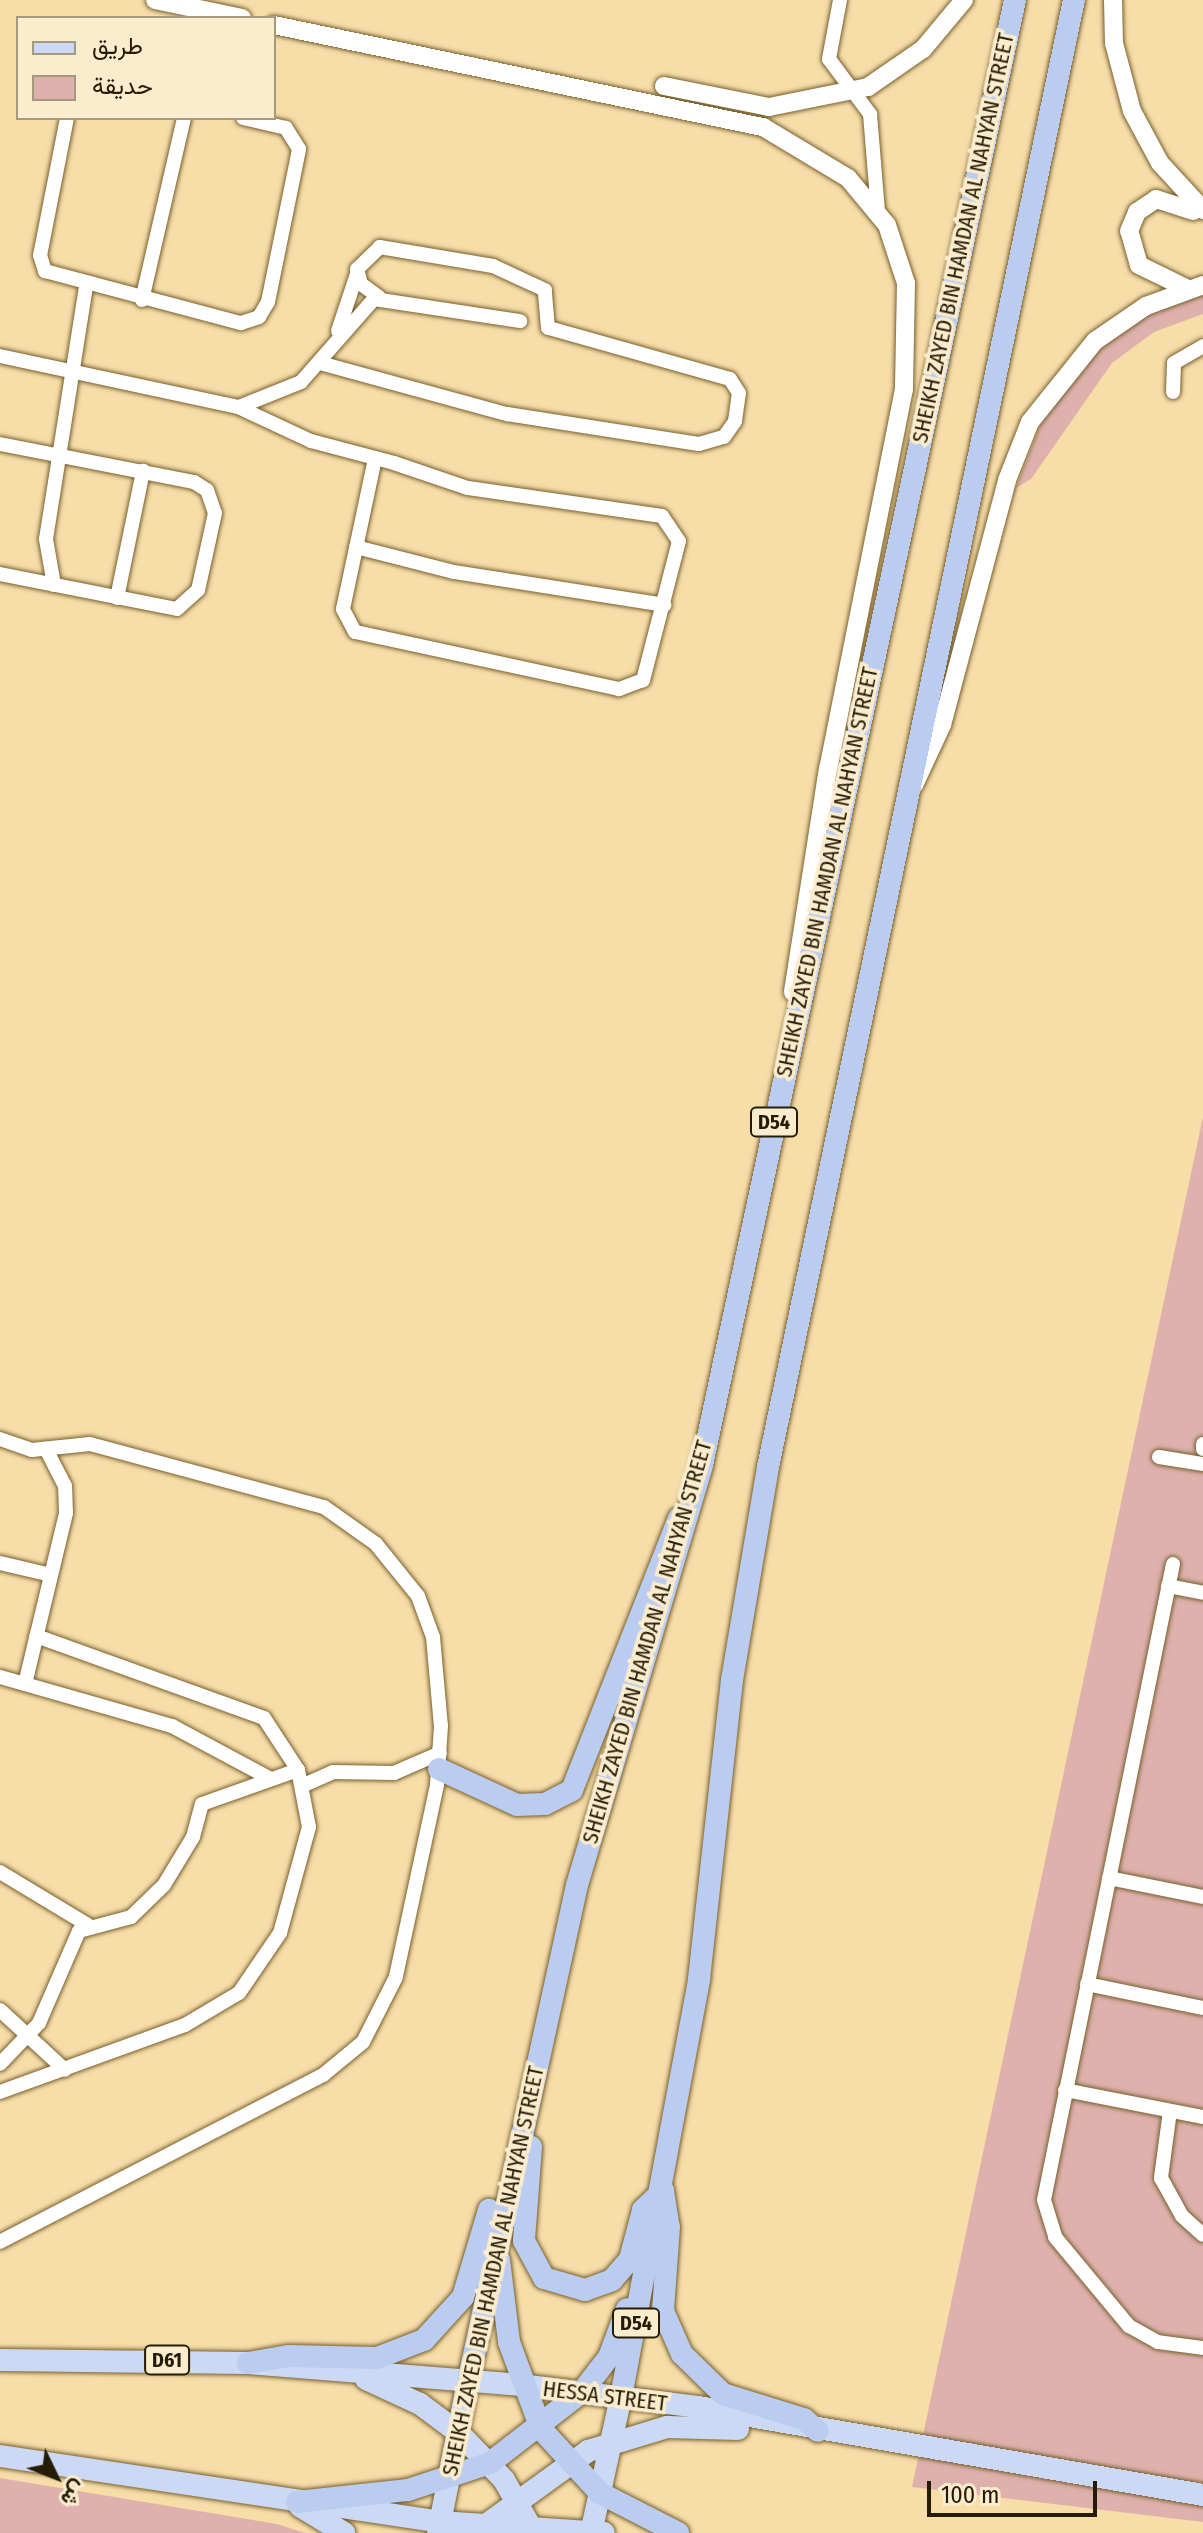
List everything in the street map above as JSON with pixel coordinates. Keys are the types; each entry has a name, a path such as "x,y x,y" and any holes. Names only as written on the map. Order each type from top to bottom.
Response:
{"highway":[{"name":"SHEIKH ZAYED BIN HAMDAN AL NAHYAN STREET","path":"468,2382 497,2235 596,1811 691,1506 1015,0"},
{"name":"D54","path":"621,2397 663,2191 699,1979 748,1573 1074,0"},
{"path":"440,1761 517,1805 545,1804 572,1790 588,1765 662,1546 691,1506"},
{"path":"528,2110 524,2241 534,2268 557,2285 585,2290 612,2280 630,2259 643,2210 663,2191"},
{"path":"248,2363 289,2356 377,2358 437,2329 471,2278 509,2143 528,2110"},
{"path":"663,2191 669,2227 663,2311 682,2354 723,2394 804,2419 818,2431"},
{"path":"497,2235 520,2385 541,2429 566,2460 600,2493 678,2533"},
{"path":"297,2502 449,2480 490,2463 541,2429 582,2392 609,2357 651,2249"}],"main road":[{"name":"HESSA STREET","path":"0,2360 248,2363 520,2385 621,2397 1203,2495"},
{"path":"333,2369 420,2404 459,2433 490,2463 515,2497 533,2531"},
{"name":"SHEIKH ZAYED BIN HAMDAN AL NAHYAN STREET","path":"439,2528 468,2382"},
{"name":"D54","path":"592,2533 621,2397"},
{"path":"480,2529 515,2497 566,2460 612,2441 686,2425 800,2437 818,2431"},
{"path":"0,2456 297,2502 439,2528 604,2533"},
{"path":"297,2502 344,2533"}],"street":[{"path":"155,0 232,16"},
{"path":"751,1234 828,768 904,389 906,283 878,211 870,114 829,59 840,0"},
{"path":"664,86 780,107 850,91 904,66 964,0"},
{"path":"1113,0 1114,43 1132,111 1160,163 1203,212"},
{"path":"276,25 775,132 848,178 878,211"},
{"path":"775,132 780,107"},
{"path":"67,120 40,260 50,276 241,323 266,308 298,144 286,128 252,120"},
{"path":"142,300 184,120"},
{"path":"1196,287 1139,265 1129,231 1137,212 1156,199 1203,212"},
{"path":"320,363 507,414 699,444 718,441 735,421 739,393 730,379 548,328 545,290 509,271 387,246 364,257 334,344"},
{"path":"357,274 379,297"},
{"path":"54,585 46,539 62,454 86,286"},
{"path":"911,790 942,725 1007,480 1030,422 1095,341 1196,287"},
{"path":"238,407 290,389 320,363 361,306 379,297 520,321"},
{"path":"1173,392 1174,363 1203,346"},
{"path":"0,356 238,407 311,441 375,458 484,491 667,519 679,541 647,674 619,689 355,632 343,609 375,458"},
{"path":"0,444 62,454 202,485 215,513 188,604 171,609 0,574"},
{"path":"117,598 143,471"},
{"path":"356,547 454,572 664,605"},
{"path":"0,1439 46,1449 82,1442 289,1492 361,1531 400,1571 429,1623 440,1761 393,1988 363,2042 323,2075 0,2242"},
{"path":"25,1684 66,1496 46,1449"},
{"path":"1159,1457 1203,1464"},
{"path":"0,1563 51,1575"},
{"path":"1173,1564 1045,2190 1050,2229 1136,2331 1203,2348"},
{"path":"1168,1586 1203,1593"},
{"path":"0,2092 199,2019 256,1975 280,1933 306,1842 301,1778 277,1730 250,1709 36,1636"},
{"path":"0,1677 192,1734 271,1779"},
{"path":"0,2064 29,2036 73,1939 88,1925 125,1920 156,1895 189,1845 202,1804 271,1779 333,1772 394,1773 440,1761"},
{"path":"0,1872 88,1925"},
{"path":"1109,1878 1203,1897"},
{"path":"1087,1984 1203,2008"},
{"path":"0,2010 65,2070"},
{"path":"1065,2090 1203,2117"},
{"path":"1170,2111 1161,2178 1173,2204 1203,2235"}],"green space":[{"path":"1203,293 1203,314 1154,332 1112,363 1031,479 1016,488 1047,408 1095,348 1157,308"},
{"path":"1203,1117 1203,2522 912,2487"},
{"path":"0,2478 277,2524 305,2533 0,2533"}]}
